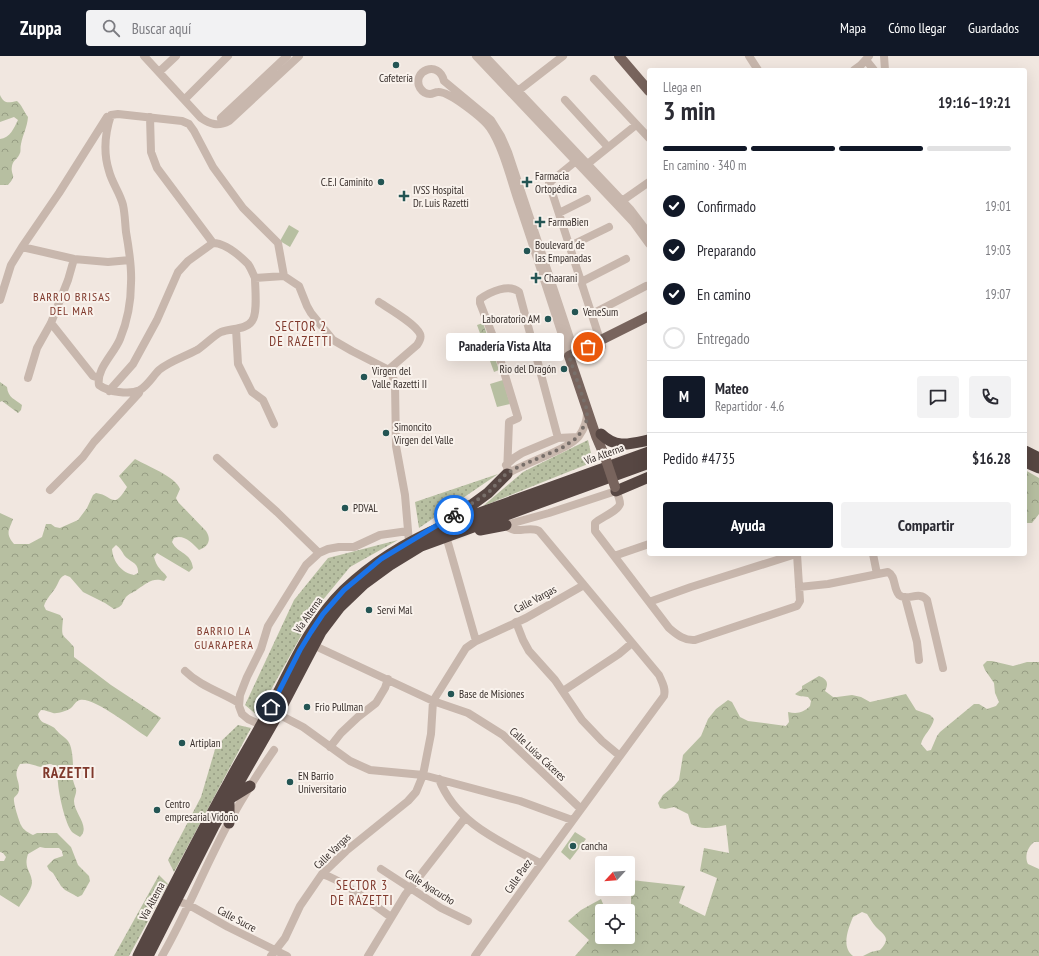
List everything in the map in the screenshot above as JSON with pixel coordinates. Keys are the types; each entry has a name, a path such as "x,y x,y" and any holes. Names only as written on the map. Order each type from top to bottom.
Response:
{"highway":[{"path":"601,434 608,441 617,444 647,440"},
{"path":"1027,452 1039,458"},
{"name":"Vía Alterna","path":"138,956 213,810 261,725 300,650 323,614 344,590 381,559 410,538 647,453"},
{"path":"1027,463 1039,468"},
{"name":"Vía Alterna","path":"148,956 229,799 278,714 313,645 340,607 364,584 390,565 421,546 647,464"},
{"path":"410,538 488,493 506,469"},
{"path":"616,489 647,478"},
{"path":"446,536 506,525"},
{"path":"229,823 229,799 250,786"}],"main road":[{"path":"619,56 647,89"},
{"path":"573,357 647,317"},
{"path":"601,343 647,324"},
{"path":"573,357 587,410 616,489"},
{"path":"573,357 601,434 604,453"}],"street":[{"path":"144,56 201,118 217,125 224,124 229,121 299,56"},
{"path":"159,72 176,56"},
{"path":"185,99 228,56"},
{"path":"221,118 287,56"},
{"path":"476,56 516,93 647,232"},
{"path":"485,56 576,161 585,166"},
{"path":"516,93 562,56"},
{"path":"749,56 757,68"},
{"path":"884,56 885,68"},
{"path":"434,69 438,71 443,77 444,81 491,120 501,136 513,165 573,357 508,170 494,135 483,120 450,96 439,92 430,94 422,91 418,83 420,75 427,70 434,69"},
{"path":"594,79 647,136"},
{"path":"565,100 608,147"},
{"path":"110,115 105,140 105,153 108,171 122,204 130,260 131,283 126,322 119,341 102,368 99,385 109,391 124,392 140,390"},
{"path":"0,300 11,265 59,193 104,120 110,115 150,117 182,121 189,124 213,167 243,208 278,243 284,276"},
{"path":"150,117 151,152 157,168 213,244"},
{"path":"585,166 636,125"},
{"path":"576,161 549,183 601,343"},
{"path":"620,203 647,185"},
{"path":"559,213 587,199"},
{"path":"620,203 647,241"},
{"path":"570,246 609,227"},
{"path":"50,490 140,393 140,390 166,365 197,350 221,332 236,329 249,323 253,318 255,307 255,278 248,265 226,246 219,243 213,244 188,261 178,272 157,320 133,364 109,391"},
{"path":"22,247 74,259 108,262 130,260"},
{"path":"28,378 37,348 51,323 68,280 74,259"},
{"path":"581,282 626,259"},
{"path":"238,703 247,677 262,646 268,626 306,565 319,553 334,547 357,546 385,534 410,538 405,495 396,446 395,384 393,376 388,370 352,352 333,340 307,306 299,286 284,276 255,278"},
{"path":"592,314 646,286"},
{"path":"506,469 509,422 518,418 494,339 480,303 480,299 484,296 498,290 511,288 515,288 519,292 558,438"},
{"path":"379,302 406,320 421,334 421,339 417,346 388,370"},
{"path":"51,323 93,376 100,378"},
{"path":"236,329 238,364 252,392 263,400 274,424"},
{"path":"506,469 518,467 562,448 578,437 587,420 587,410"},
{"path":"506,469 514,458 522,453 558,438 578,437"},
{"path":"217,458 278,512 319,553"},
{"path":"506,525 549,513 616,489 620,503 618,507 594,523 595,531 669,628 684,639 693,640 797,606 800,601 796,556"},
{"path":"506,525 510,529 514,530 534,529 540,531 632,644 563,691"},
{"path":"446,536 476,641"},
{"path":"614,556 647,545"},
{"path":"649,602 790,556"},
{"path":"873,556 877,574"},
{"path":"799,587 828,584 888,572 891,574 900,596 905,598 920,595 925,597 927,600 943,668"},
{"name":"Calle Vargas","path":"273,953 285,938 300,906 322,874 334,861 408,801 416,792 423,775 431,734 433,700 466,648 476,641 516,622 584,585"},
{"path":"905,598 917,642 919,660"},
{"path":"516,622 529,651 563,691 587,726 620,756"},
{"name":"Calle Paez","path":"475,956 540,863 664,696 664,684 632,644"},
{"name":"Calle Luisa Cáceres","path":"313,645 433,700 468,713 503,735 581,809"},
{"path":"185,671 193,679 226,695 238,703 242,714 248,719 261,725"},
{"path":"330,747 352,722 376,703 385,688 388,679"},
{"path":"278,714 303,727 350,761 370,770 423,775 520,801 572,820"},
{"path":"162,956 229,823 250,786 274,750"},
{"path":"439,780 447,796 465,818 482,830 540,863"},
{"path":"368,956 410,888 465,818"},
{"name":"Calle Ayacucho","path":"381,869 441,908 468,922"},
{"path":"322,874 352,890 391,917"},
{"name":"Calle Sucre","path":"176,901 189,905 273,953 287,956"}],"green space":[{"path":"0,95 3,100 7,102 17,101 28,117 20,152 12,166 13,179 8,185 0,185 0,139 9,135 18,120 14,117 0,122"},
{"path":"289,225 299,231 290,247 280,241"},
{"path":"483,323 499,370 494,372 477,325"},
{"path":"503,380 510,404 497,407 490,384"},
{"path":"0,382 7,387 10,396 22,405 21,410 18,413 2,401 0,402"},
{"path":"588,440 593,462 483,506 523,472"},
{"path":"135,459 167,476 177,484 180,489 176,498 178,502 208,534 209,540 207,545 199,550 188,540 181,537 174,538 172,542 190,559 193,568 189,572 157,553 154,557 156,562 167,577 164,581 153,580 147,583 128,595 121,605 114,609 83,592 70,577 65,575 60,579 44,606 46,610 60,615 63,619 62,633 74,647 74,657 111,685 161,718 147,737 114,714 95,703 86,700 76,702 71,708 62,712 55,713 41,710 38,714 40,720 54,728 67,740 70,745 73,760 73,780 76,790 74,801 76,810 83,824 83,833 80,837 73,833 69,828 61,801 56,768 51,764 42,767 29,764 20,764 16,775 19,790 18,794 14,798 15,807 21,825 26,831 33,835 37,833 57,833 71,847 78,865 89,876 90,881 82,895 78,897 65,890 47,866 54,859 63,856 62,851 59,848 40,847 28,854 27,867 32,883 29,892 19,907 0,895 0,861 4,861 6,857 0,852 0,513 13,519 9,529 9,537 14,544 29,544 42,537 46,524 51,524 60,528 78,520 87,508 93,495 96,493 102,494 113,500 119,498 127,487 119,476","holes":["116,545 124,555 135,564 138,569 138,573 134,575 130,574 119,566 114,558 112,549"]},
{"path":"1027,471 1039,478 1039,514 1032,523 1027,523"},
{"path":"498,474 419,528 415,502"},
{"path":"398,540 350,567 317,607 257,715 245,705 294,600 328,558"},
{"path":"987,661 1013,666 1027,662 1039,662 1039,842 1034,842 1030,846 1026,858 1028,864 1039,869 1039,956 863,956 880,950 885,943 886,937 867,914 862,912 853,917 848,932 846,943 847,948 853,956 575,956 589,940 568,921 581,910 601,899 603,904 595,904 595,944 635,944 635,904 631,904 631,896 635,896 635,880 685,886 679,903 705,916 717,878 700,871 704,848 729,853 726,825 708,828 695,826 691,824 688,814 674,807 665,809 660,808 658,803 663,795 679,780 683,755 701,736 708,719 716,709 728,700 732,702 740,717 748,721 786,726 789,722 788,712 800,712 810,706 811,701 808,697 795,694 802,689 802,686 819,676 824,678 826,682 827,686 825,691 833,697 852,695 861,697 870,702 906,694 916,710 930,715 934,719 921,744 927,751 931,750 940,732 974,704 979,704 987,709 996,706 999,702 995,693 994,683 983,665"},
{"path":"238,725 251,728 174,872 168,860 201,797 216,746"},
{"name":"cancha","path":"575,832 586,839 570,860 561,852"},
{"path":"159,875 168,884 129,956 114,956"}],"way so far":[{"path":"454,515 488,493 506,474 518,467 562,448 578,437 587,420 587,410 569,356 588,347"}],"place":[{"name":"Cafetería","path":"396,65"},
{"name":"C.E.I Caminito","path":"381,182"},
{"name":"Farmacia Ortopédica","path":"527,182"},
{"name":"IVSS Hospital Dr. Luis Razetti","path":"404,196"},
{"name":"FarmaBien","path":"540,222"},
{"name":"Boulevard de las Empanadas","path":"527,251"},
{"name":"Chaarani","path":"536,278"},
{"name":"VeneSum","path":"575,312"},
{"name":"Laboratorio AM","path":"548,319"},
{"name":"Panadería Vista Alta","path":"588,347"},
{"name":"Rio del Dragón","path":"564,369"},
{"name":"Virgen del Valle Razetti II","path":"364,377"},
{"name":"Simoncito Virgen del Valle","path":"386,433"},
{"name":"PDVAL","path":"345,508"},
{"name":"Servi Mal","path":"369,610"},
{"name":"Base de Misiones","path":"451,694"},
{"name":"Frio Pullman","path":"307,707"},
{"name":"Artiplan","path":"182,743"},
{"name":"EN Barrio Universitario","path":"290,782"},
{"name":"Centro empresarial Vidoño","path":"157,810"},
{"name":"cancha","path":"573,846"}],"district":[{"name":"BARRIO BRISAS DEL MAR","path":"72,304"},
{"name":"SECTOR 2 DE RAZETTI","path":"301,334"},
{"name":"BARRIO LA GUARAPERA","path":"224,638"},
{"name":"RAZETTI","path":"69,773"},
{"name":"SECTOR 3 DE RAZETTI","path":"362,892"}],"route":[{"path":"271,707 300,650 311,632 323,614 344,590 381,559 454,515"}]}
